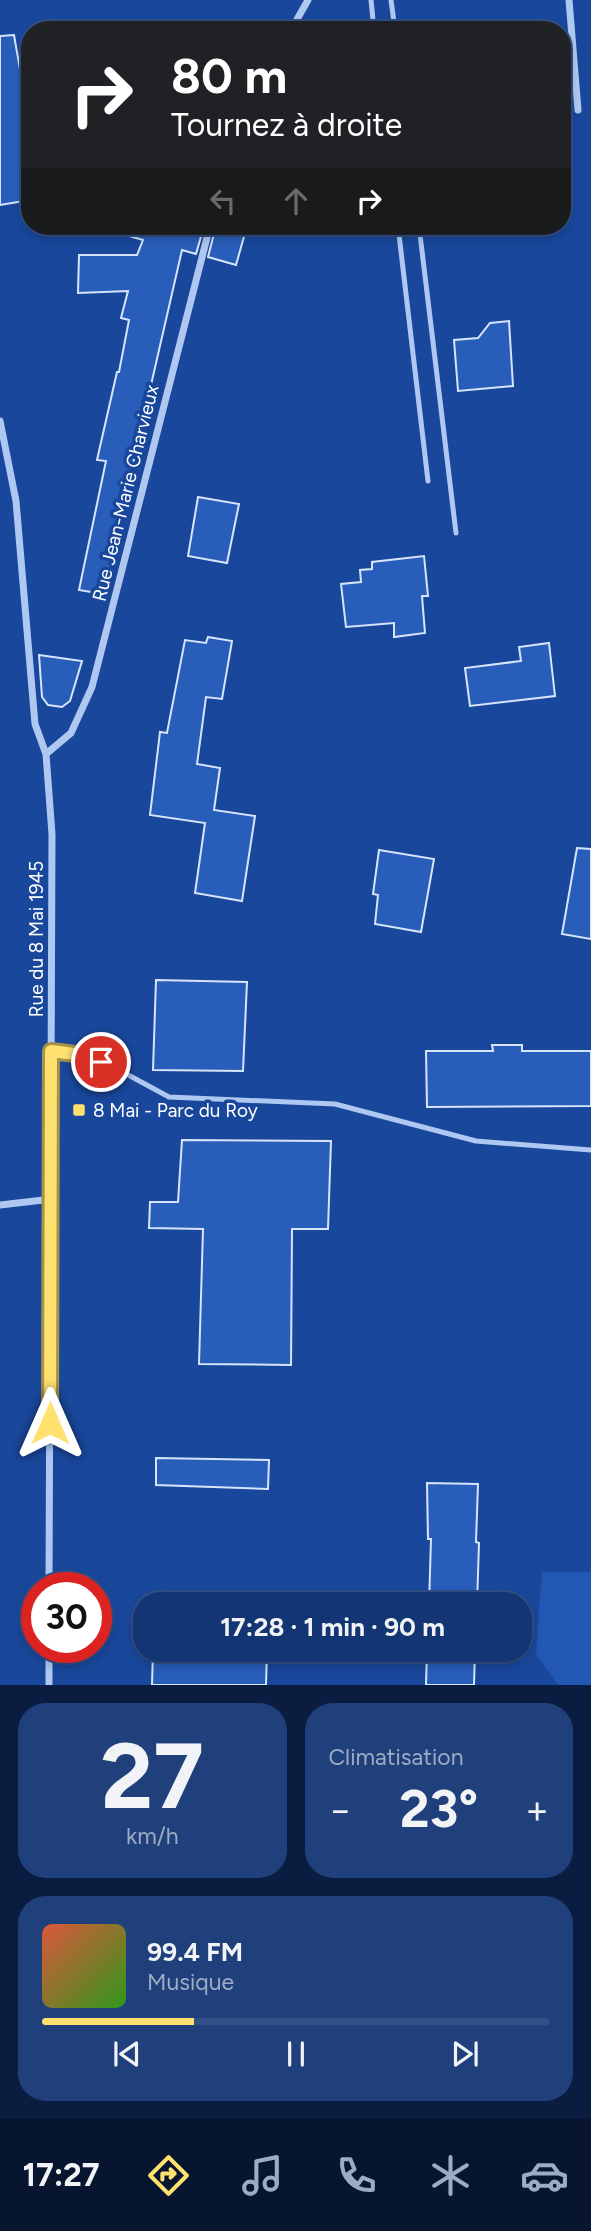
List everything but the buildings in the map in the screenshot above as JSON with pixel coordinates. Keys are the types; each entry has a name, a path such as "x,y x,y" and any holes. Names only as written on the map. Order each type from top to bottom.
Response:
{"street":[{"path":"296,21 308,0"},
{"path":"569,0 571,21"},
{"path":"571,24 578,110"},
{"name":"Rue Jean-Marie Charvieux","path":"46,754 71,733 92,687 208,235"},
{"name":"Rue du 8 Mai 1945","path":"0,421 16,501 35,724 46,754 52,834 49,1572"},
{"path":"0,1205 52,1199"},
{"path":"48,1685 49,1663"}],"lane":[{"path":"371,0 373,21"},
{"path":"391,0 394,21"},
{"path":"399,235 428,481"},
{"path":"420,235 456,533"},
{"path":"51,1051 83,1055 119,1070 169,1097 335,1104 476,1141 591,1150"}],"shaded area":[{"path":"542,1572 591,1572 591,1685 558,1685 536,1654"}],"place":[{"name":"8 Mai - Parc du Roy","path":"79,1110"}],"route":[{"path":"50,1423 51,1051 83,1055 101,1062"}]}
